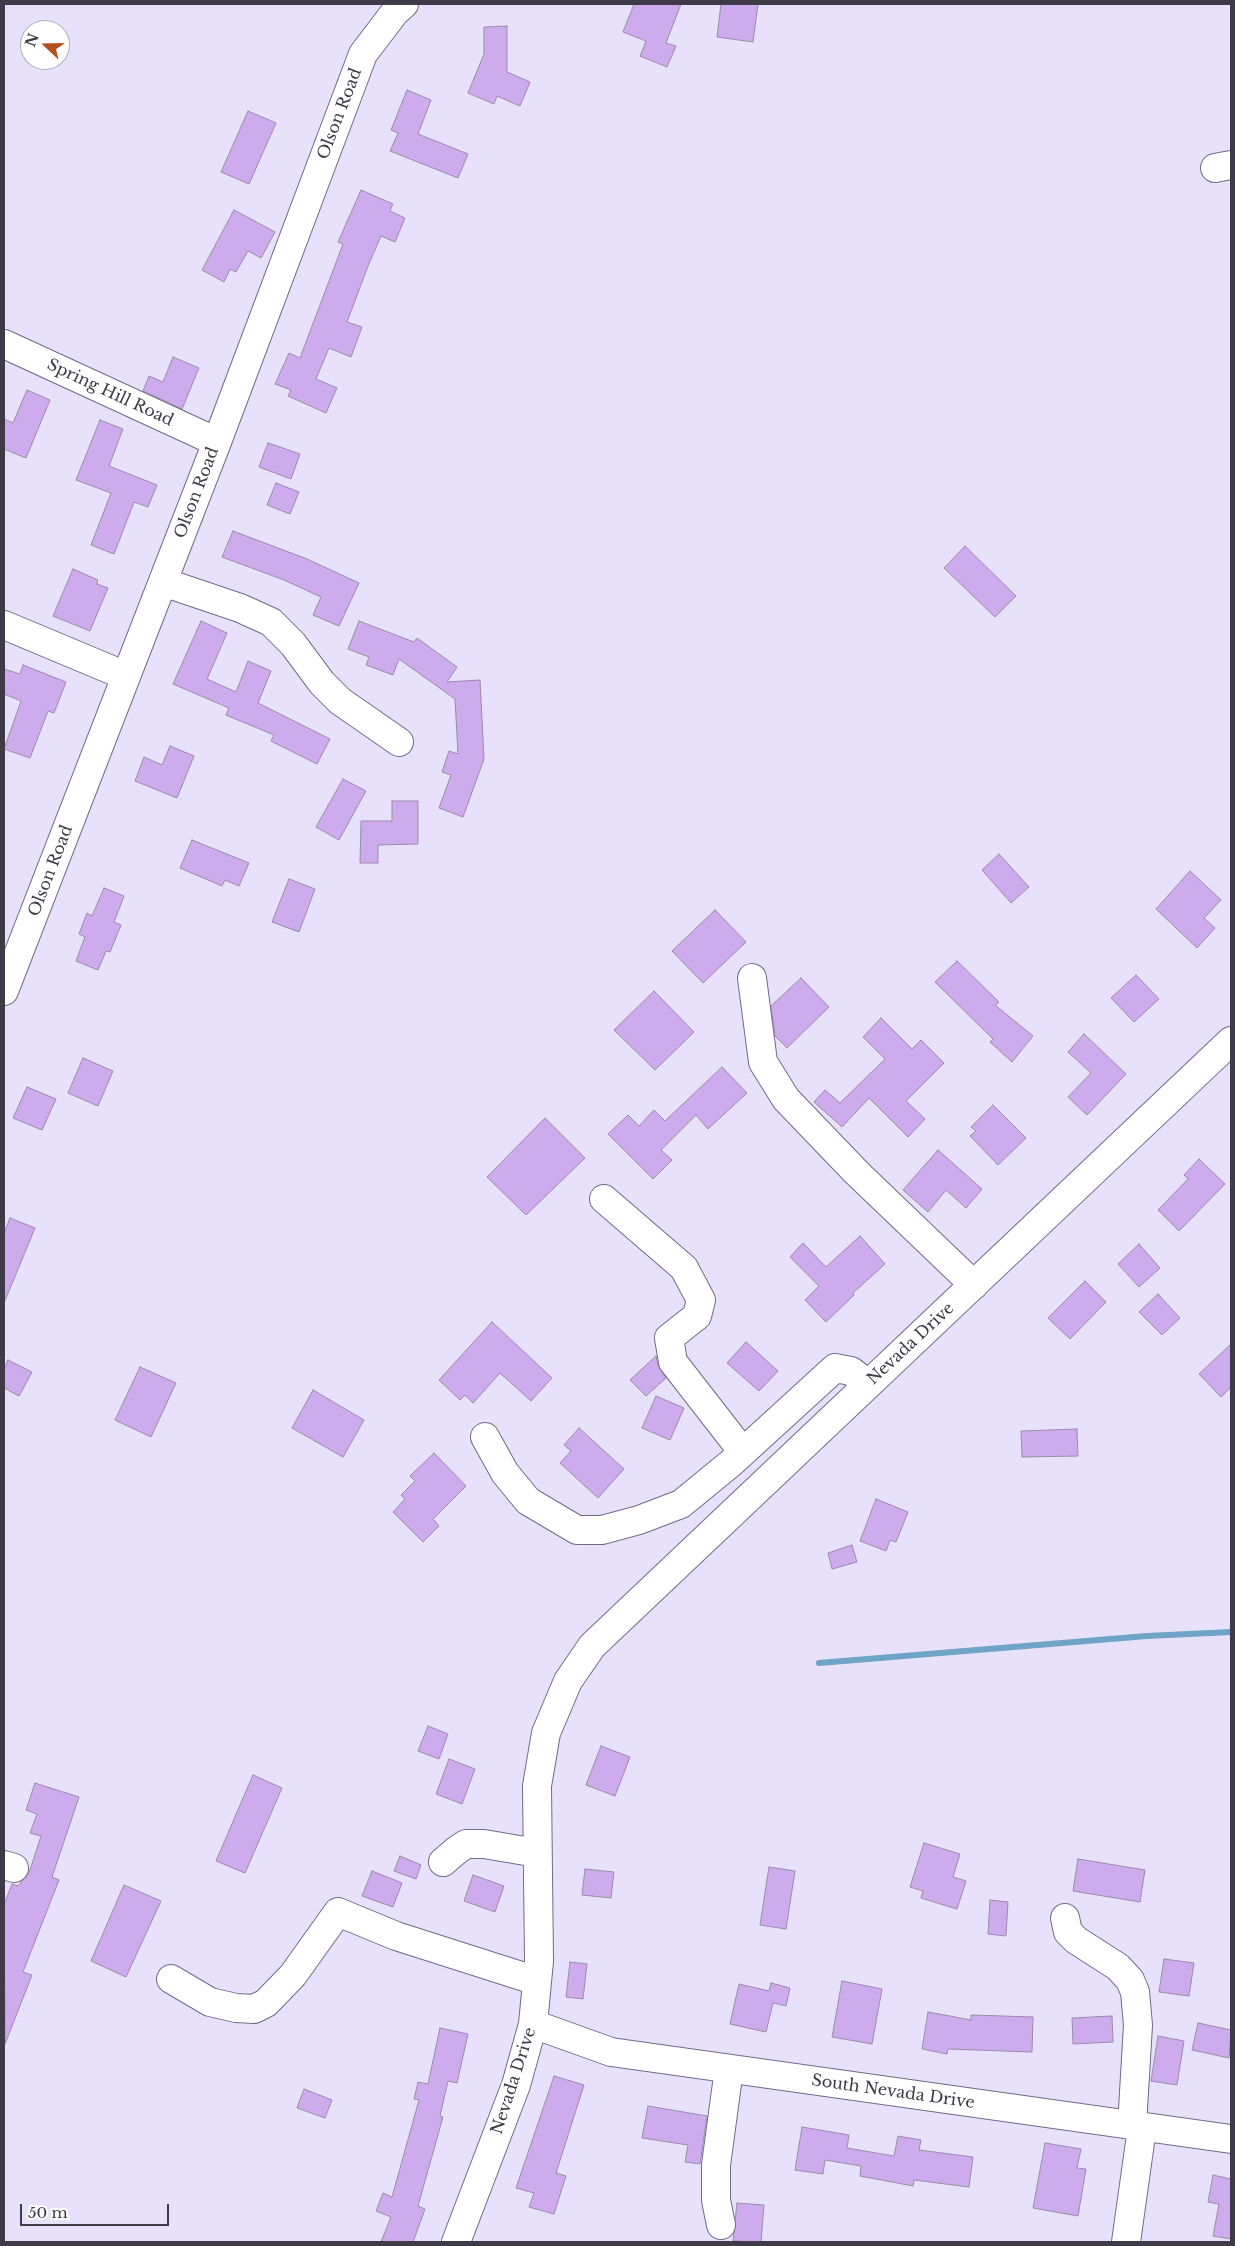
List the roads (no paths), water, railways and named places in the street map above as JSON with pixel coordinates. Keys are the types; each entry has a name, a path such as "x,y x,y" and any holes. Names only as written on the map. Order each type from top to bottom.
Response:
{"street":[{"name":"Olson Road","path":"4,992 217,442 363,54 395,12 404,4"},
{"name":"Spring Hill Road","path":"4,344 217,442"},
{"path":"163,582 240,608 271,622 293,644 322,683 340,701 399,742"},
{"path":"4,625 126,676"},
{"path":"752,978 763,1062 786,1099 857,1173 974,1285"},
{"name":"Nevada Drive","path":"456,2242 516,2085 534,2024 539,1960 537,1786 546,1734 568,1680 592,1646 1231,1041"},
{"path":"604,1199 684,1268 701,1300 696,1316 669,1338 673,1362 743,1452"},
{"path":"485,1437 504,1473 528,1501 577,1530 602,1530 639,1520 681,1504 743,1452 835,1368 851,1371 868,1384"},
{"path":"443,1862 466,1844 484,1844 537,1853"},
{"path":"171,1979 210,2002 236,2008 254,2009 266,2003 293,1975 338,1912 396,1936 537,1982"},
{"path":"1065,1918 1068,1932 1076,1940 1118,1967 1130,1980 1136,1992 1138,2024 1137,2127 1126,2242"},
{"name":"South Nevada Drive","path":"534,2024 611,2052 1231,2139"},
{"path":"721,2225 716,2200 716,2165 729,2069"}],"waterway":[{"path":"819,1663 1147,1636 1231,1632"}]}
